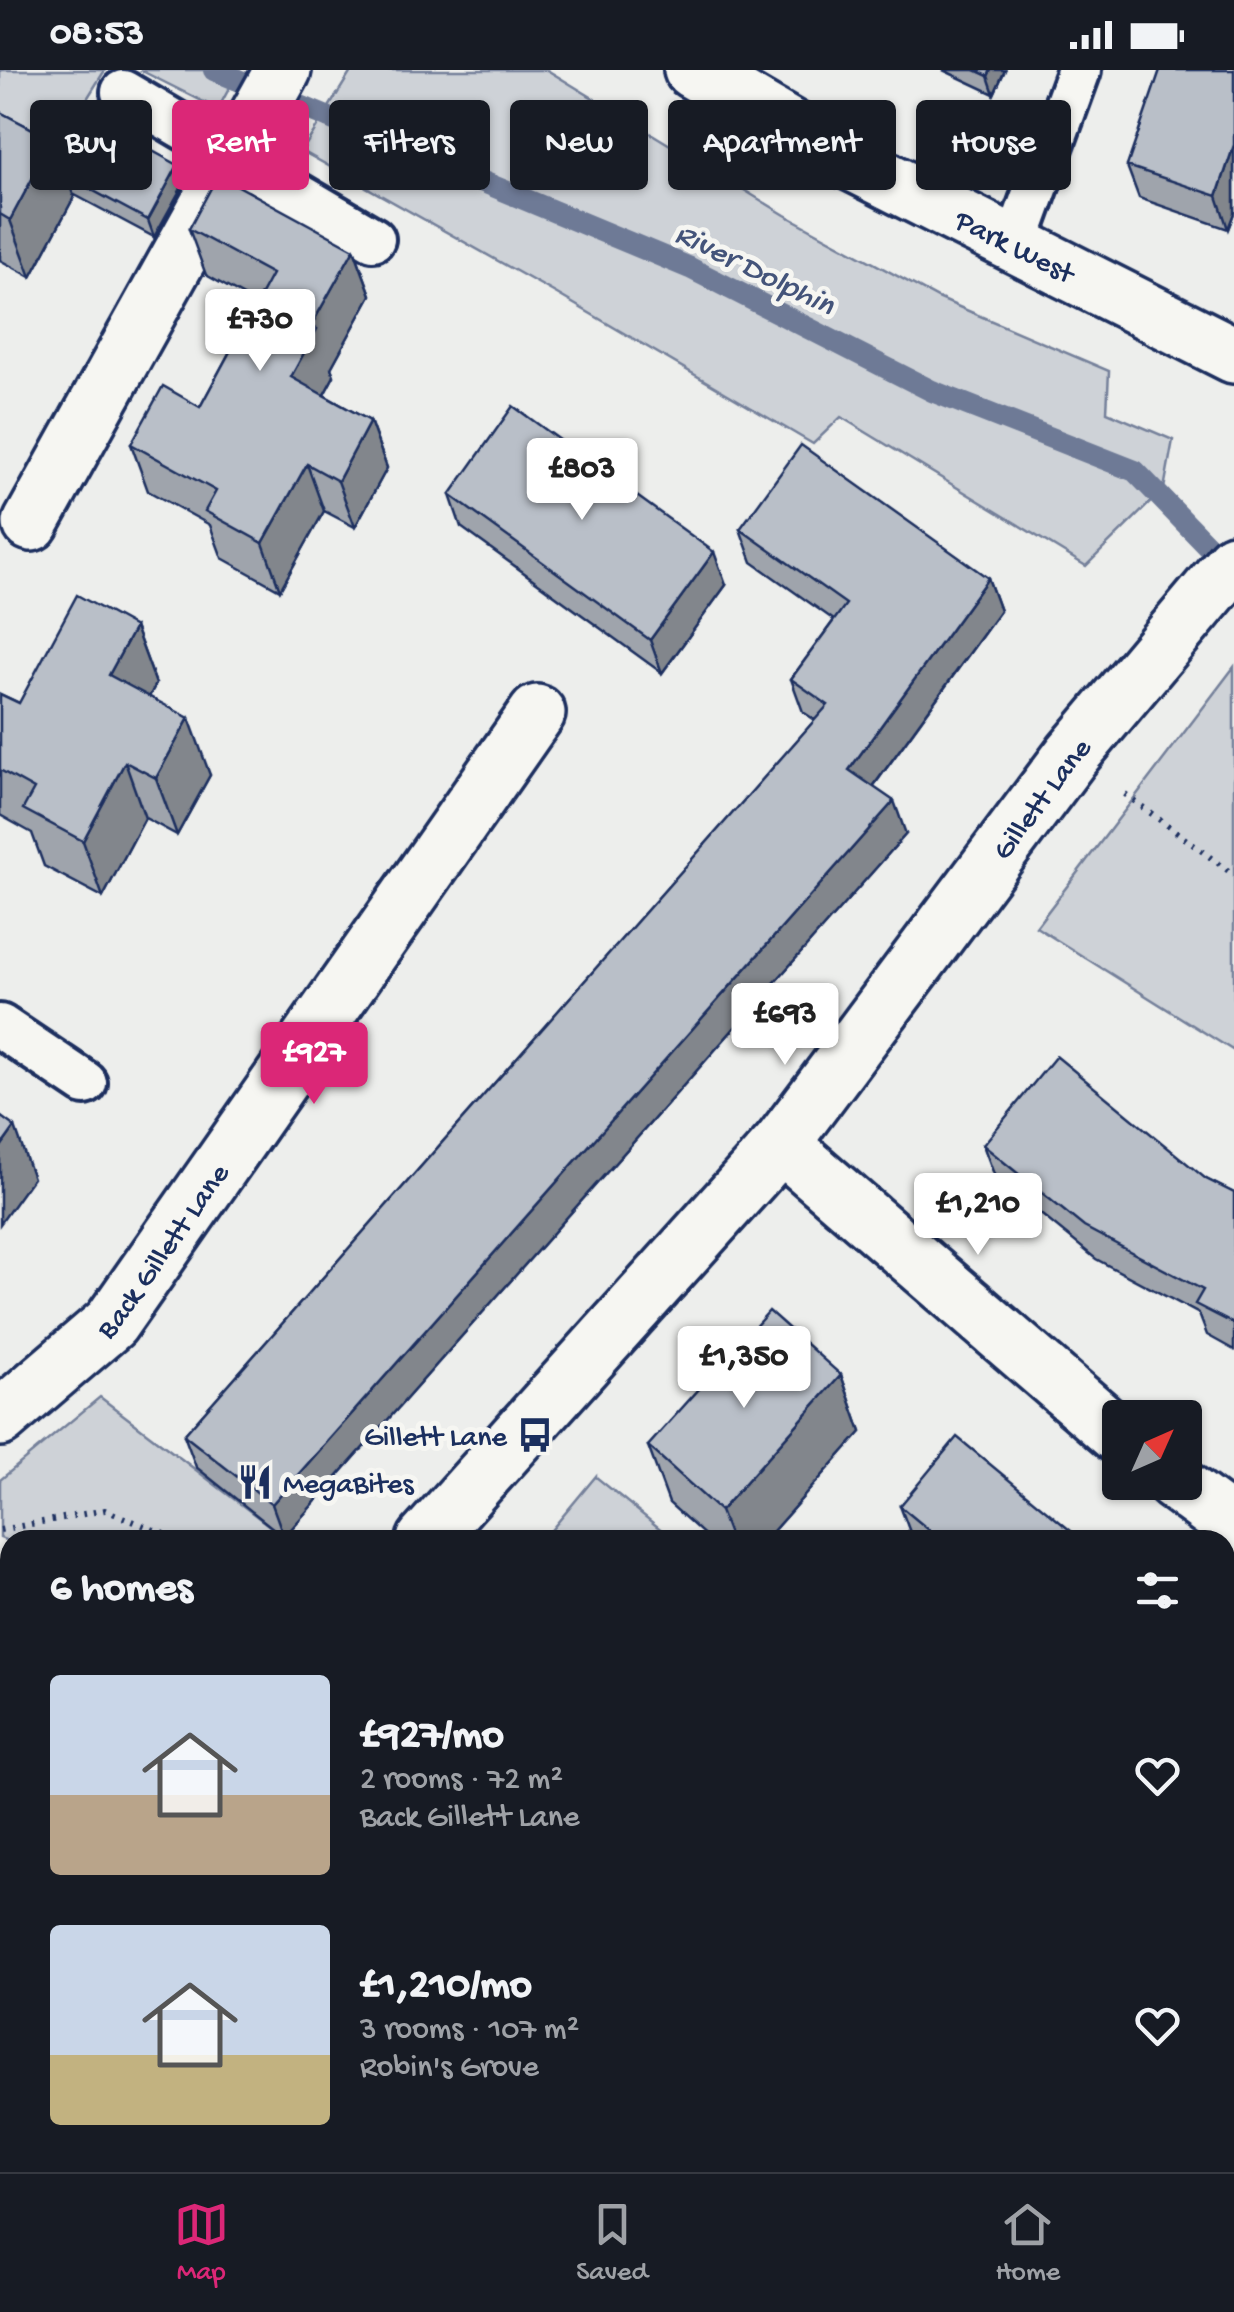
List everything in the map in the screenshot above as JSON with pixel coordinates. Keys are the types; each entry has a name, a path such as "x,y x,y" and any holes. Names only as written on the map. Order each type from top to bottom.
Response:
{"street":[{"path":"266,100 283,70"},
{"name":"Park West","path":"692,70 837,155 1234,355"},
{"path":"31,523 216,190"},
{"name":"Gillett Lane","path":"435,1530 781,1144 1072,755 1234,562"},
{"name":"Back Gillett Lane","path":"0,1418 110,1323 538,714"},
{"path":"781,1144 1102,1421"},
{"path":"1199,1500 1234,1526"}],"lane":[{"path":"1014,246 1079,70"},
{"path":"123,92 172,112"},
{"path":"307,190 373,240"},
{"path":"0,1026 85,1083"}],"path":[{"path":"1072,755 1234,875"},
{"path":"0,1530 105,1510 155,1530"}],"shaded area":[{"path":"0,70 105,70 86,100 30,100 30,164 0,147"},
{"path":"140,70 239,70 223,100 200,100"},
{"path":"352,70 547,70 596,100 510,100 510,190 648,190 648,132 668,144 668,190 744,190 938,298 1109,371 1107,412 1173,440 1164,489 1086,566 841,417 813,444 372,190 490,190 490,100 333,100"},
{"path":"329,107 329,166 309,155 309,140"},
{"path":"1234,667 1234,1051 1036,927"},
{"path":"100,1397 275,1530 0,1530 0,1480"},
{"path":"596,1476 662,1530 551,1530"}],"building":[{"path":"1160,70 1234,70 1234,145 1217,196 1127,166"},
{"path":"0,112 30,128 30,183 10,220 0,214"},
{"path":"152,151 172,162 172,176 148,220 92,190 152,190"},
{"path":"210,190 246,190 354,249 311,326 317,329 291,377 370,421 338,481 307,464 263,543 205,511 216,491 131,444 163,386 200,407 272,274 189,229"},
{"path":"513,406 714,552 650,640 450,495"},
{"path":"801,445 988,578 849,770 894,801 272,1504 184,1435 828,705 791,679 846,604 740,529"},
{"path":"77,595 135,627 109,675 189,718 156,778 125,762 83,841 23,809 34,789 0,770 0,694 19,703"},
{"path":"1056,1056 1206,1179 1234,1193 1234,1324 1195,1304 1203,1290 1084,1227 983,1145"},
{"path":"0,1116 15,1127 0,1148"},
{"path":"769,1311 841,1375 720,1511 648,1446"},
{"path":"957,1437 1070,1530 929,1530 900,1506"}],"waterway":[{"name":"River Dolphin","path":"214,70 690,268 932,391 1135,471 1230,569"}],"place":[{"name":"Gillett Lane","path":"535,1435"},
{"name":"MegaBites","path":"255,1482"}]}
